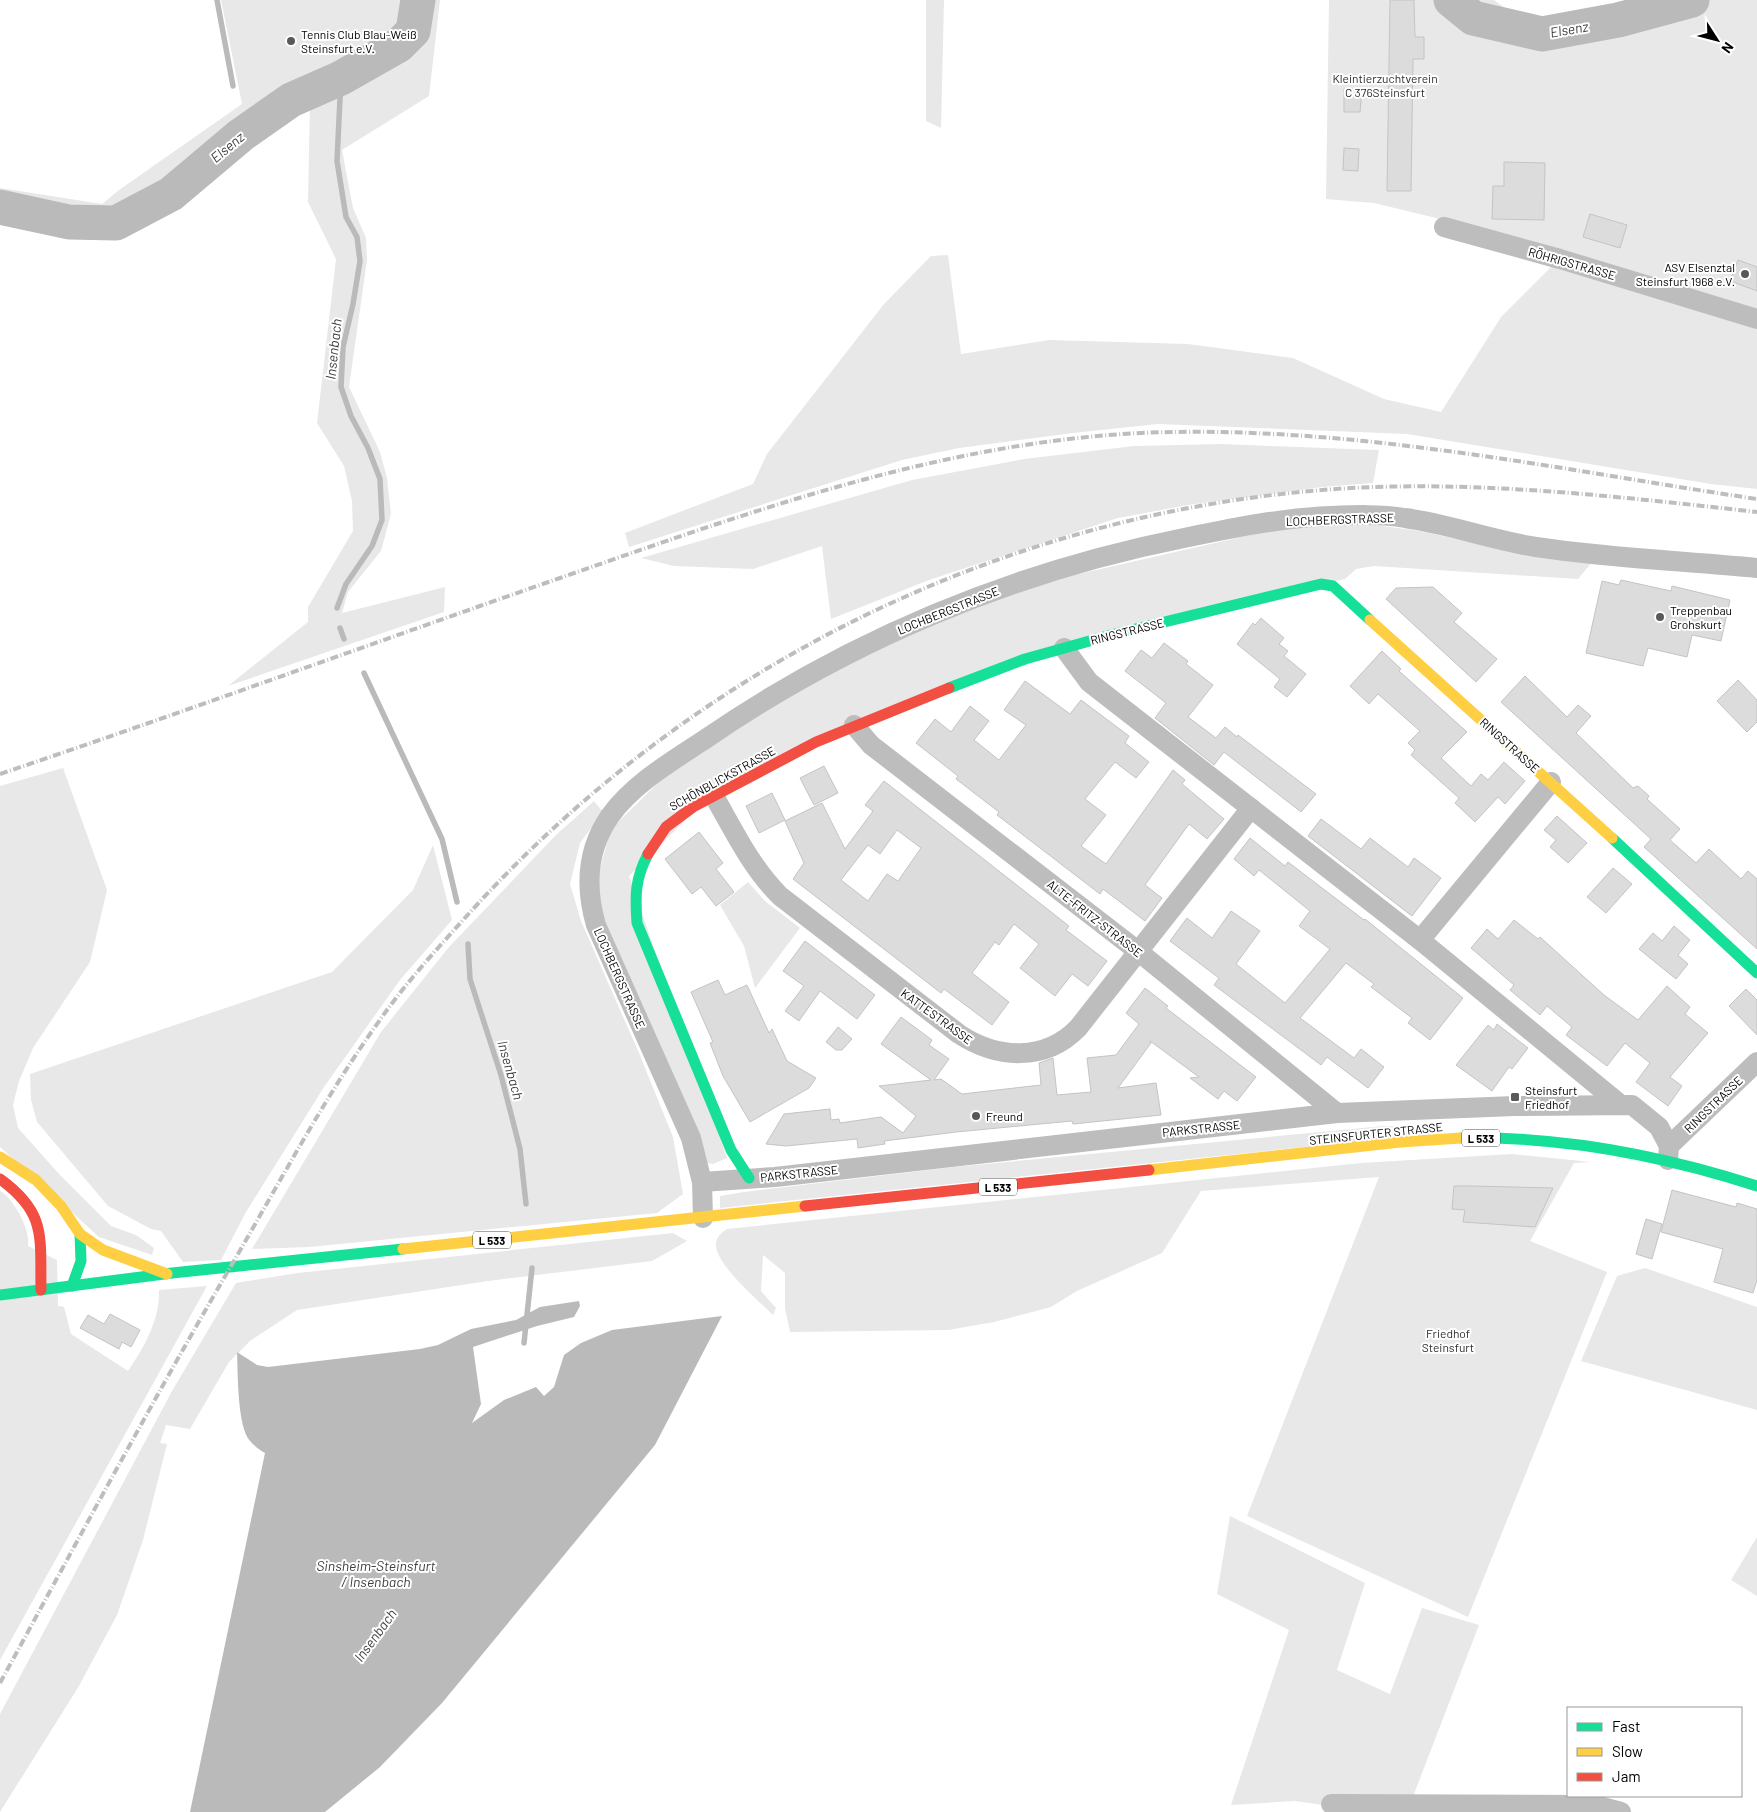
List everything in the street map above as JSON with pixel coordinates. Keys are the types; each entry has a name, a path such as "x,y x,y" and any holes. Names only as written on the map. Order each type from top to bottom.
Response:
{"main road":[{"name":"RINGSTRASSE","path":"1064,648 1111,634 1321,584 1333,586 1551,782 1757,973"},
{"name":"SCHÖNBLICKSTRASSE","path":"749,1178 731,1150 642,940 634,906 640,870 656,840 674,820 714,796 816,742 854,725 1025,658 1064,648"},
{"name":"STEINSFURTER STRASSE","path":"703,1218 1381,1144 1506,1138 1557,1141 1668,1153 1757,1186"},
{"path":"0,1157 22,1169 49,1192 80,1234 113,1255 167,1274"},
{"path":"0,1179 27,1202 38,1220 41,1241 41,1290"},
{"name":"L 533","path":"0,1295 167,1274 703,1218"},
{"path":"72,1286 81,1261 80,1234"}],"street":[{"name":"RÖHRIGSTRASSE","path":"1444,227 1560,259 1757,319"},
{"name":"LOCHBERGSTRASSE","path":"703,1218 702,1182 691,1138 596,925 590,893 590,868 594,848 604,826 627,797 688,751 782,690 903,627 1046,572 1131,548 1288,519 1362,515 1402,517 1485,538 1539,548 1757,568"},
{"path":"1064,648 1089,682 1420,940 1621,1105"},
{"name":"ALTE-FRITZ-STRASSE","path":"854,725 871,745 1139,952 1337,1113"},
{"path":"1420,940 1551,782"},
{"name":"KATTESTRASSE","path":"714,796 748,858 780,896 945,1024 982,1047 1024,1054 1041,1051 1060,1043 1070,1036 1086,1019 1251,808"},
{"name":"RINGSTRASSE","path":"1668,1153 1757,1062"},
{"name":"PARKSTRASSE","path":"702,1182 1337,1113 1515,1106 1632,1105 1659,1127 1668,1153"},
{"path":"1331,1804 1595,1805 1621,1812"}],"green space":[{"path":"221,0 440,0 429,96 342,150 353,208 366,238 367,260 349,387 380,452 387,478 391,514 381,551 348,592 342,613 445,587 444,612 228,686 308,622 308,607 353,531 352,501 344,466 317,423 336,259 308,202 310,101 292,106 242,144 173,206 118,231 69,232 0,216 0,188 102,204 119,190 242,104"},
{"path":"926,0 944,0 941,128 926,121"},
{"name":"Kleintierzuchtverein C 376Steinsfurt","path":"1329,0 1494,0 1524,22 1638,0 1757,0 1757,489 1711,484 1407,434 1158,424 959,448 902,460 629,547 625,533 753,484 767,454 884,304 931,256 948,255 961,354 1049,340 1188,344 1293,358 1384,399 1441,412 1501,317 1559,259 1467,231 1436,218 1374,203 1326,199"},
{"path":"1220,444 1379,450 1373,483 1322,487 1188,505 1118,518 929,580 831,619 822,546 753,569 674,566 641,558 912,480 1024,459 1134,446"},
{"path":"1359,523 1420,531 1483,545 1594,560 1578,579 1374,566 1356,569 1345,579 1071,641 722,784 629,876 727,1158 713,1164 706,1163 621,964 597,899 599,873 609,835 615,825 662,779 708,747 830,672 942,621 1026,586 1272,530"},
{"path":"63,768 107,890 90,962 33,1048 19,1081 13,1105 18,1128 59,1174 111,1226 136,1235 154,1248 152,1255 99,1237 0,1147 0,786"},
{"path":"594,801 603,812 580,843 570,884 581,921 639,1053 673,1137 683,1194 657,1213 309,1247 252,1249 381,1032 449,947 556,835"},
{"path":"433,845 452,920 400,980 324,1087 246,1212 221,1260 183,1262 161,1231 151,1229 108,1206 37,1122 31,1100 30,1074 332,972 413,890"},
{"path":"748,882 765,901 800,928 755,988 744,946 720,905"},
{"path":"1384,1126 1411,1127 1410,1136 720,1208 720,1196 744,1192 954,1167"},
{"name":"Friedhof Steinsfurt","path":"1512,1154 1591,1162 1574,1163 1530,1241 1607,1272 1468,1617 1247,1516 1379,1177 1201,1191 1162,1253 1077,1291 1051,1307 994,1322 948,1330 790,1332 785,1308 785,1273 763,1255 761,1291 776,1308 773,1315 730,1272 718,1253 716,1245 719,1236 727,1229 1361,1163"},
{"path":"0,1191 16,1208 27,1232 28,1246 57,1260 58,1306 64,1307 71,1334 128,1371 150,1333 157,1312 159,1290 207,1286 0,1660"},
{"path":"673,1233 687,1241 652,1261 488,1281 297,1310 250,1341 229,1362 190,1429 166,1425 160,1443 167,1444 143,1540 117,1615 79,1686 0,1812 0,1714 172,1391 236,1283 298,1273"},
{"path":"1645,1268 1757,1307 1757,1410 1581,1361 1617,1276"},
{"path":"1230,1516 1365,1583 1337,1670 1390,1694 1422,1608 1479,1625 1414,1794 1428,1797 1344,1808 1295,1801 1231,1805 1289,1630 1217,1594"},
{"path":"1757,1537 1757,1596 1731,1580"}],"water":[{"name":"Sinsheim-Steinsfurt / Insenbach","path":"579,1301 580,1306 574,1317 537,1326 473,1347 481,1404 472,1423 504,1400 536,1387 544,1396 554,1387 564,1355 581,1343 612,1330 722,1316 655,1445 442,1703 380,1767 325,1812 190,1812 265,1453 250,1441 243,1424 240,1412 237,1352 257,1365 268,1367 420,1349 438,1345 471,1329 516,1320 540,1307"}],"building":[{"path":"1390,0 1414,0 1415,37 1424,37 1424,59 1413,59 1411,191 1387,191"},
{"path":"1344,89 1362,89 1360,112 1344,112"},
{"path":"1344,148 1359,149 1358,171 1343,170"},
{"path":"1504,162 1545,163 1544,220 1492,219 1493,186 1504,186"},
{"path":"1590,214 1627,225 1620,248 1583,237"},
{"name":"ASV Elsenztal Steinsfurt 1968 e.V.","path":"1738,260 1757,267 1757,291 1730,281"},
{"name":"Treppenbau Grohskurt","path":"1621,580 1671,591 1672,586 1730,600 1721,641 1692,635 1687,657 1648,648 1643,666 1586,653 1602,581 1619,585"},
{"path":"1433,587 1462,613 1454,622 1497,659 1476,682 1386,599 1396,588"},
{"path":"1261,618 1284,638 1279,644 1288,651 1284,656 1306,674 1287,697 1274,687 1280,679 1237,644 1253,623 1255,625"},
{"path":"1164,643 1188,661 1186,664 1213,685 1188,717 1216,738 1225,727 1316,794 1301,812 1224,752 1214,765 1155,718 1166,703 1125,671 1141,650 1152,658"},
{"path":"1382,651 1401,669 1399,671 1467,732 1441,758 1471,786 1481,774 1488,780 1504,762 1525,781 1505,804 1498,797 1475,822 1455,803 1459,798 1411,755 1415,750 1408,743 1420,731 1378,694 1369,704 1350,686"},
{"path":"1525,676 1567,717 1578,705 1591,716 1576,733 1633,788 1638,786 1649,796 1647,799 1680,829 1670,840 1696,863 1709,849 1741,879 1748,871 1757,879 1757,949 1644,847 1651,839 1501,702"},
{"path":"1738,680 1757,700 1757,722 1747,732 1717,701"},
{"path":"1025,681 1070,714 1081,700 1129,736 1125,743 1149,762 1136,778 1115,762 1085,799 1106,815 1081,846 1106,864 1173,770 1185,780 1182,784 1224,819 1207,839 1189,824 1145,885 1162,898 1145,921 1103,889 1100,894 997,815 999,812 956,779 958,776 916,743 935,719 951,732 970,706 989,721 974,740 999,760 1026,725 1004,710"},
{"path":"824,766 838,793 814,805 800,778"},
{"path":"884,781 1069,926 1066,930 1107,961 1088,986 1072,974 1055,996 1020,968 1039,944 1014,924 999,945 995,942 972,973 1009,1002 992,1025 944,989 941,993 793,879 804,863 785,821 822,803 845,849 873,811 865,805","holes":["897,830 921,848 898,881 887,874 868,901 841,880 868,845 880,854"]},
{"path":"772,793 785,820 759,833 746,806"},
{"path":"1557,816 1587,843 1568,863 1550,847 1556,840 1544,830"},
{"path":"1321,819 1361,849 1370,838 1408,867 1414,858 1441,878 1412,916 1308,836"},
{"path":"699,832 723,863 716,869 734,892 716,906 701,887 692,894 665,859"},
{"path":"1250,838 1285,866 1288,862 1365,919 1463,998 1430,1040 1408,1023 1412,1018 1371,987 1374,984 1346,963 1300,1018 1354,1058 1361,1049 1384,1067 1368,1088 1327,1057 1321,1065 1214,985 1219,978 1170,941 1187,918 1212,938 1231,911 1260,931 1236,964 1285,1003 1330,949 1299,926 1310,911 1259,870 1254,876 1234,859"},
{"path":"1613,868 1632,884 1606,913 1587,897"},
{"path":"1514,920 1538,939 1540,937 1604,995 1638,1020 1667,986 1690,1007 1685,1014 1708,1033 1670,1077 1682,1086 1668,1106 1636,1082 1650,1063 1625,1043 1607,1066 1566,1035 1572,1027 1547,1006 1540,1015 1510,990 1514,985 1471,948 1487,929 1498,939"},
{"path":"1674,926 1690,940 1678,955 1688,964 1676,979 1639,949 1653,933 1662,941"},
{"path":"805,941 875,995 857,1019 820,991 799,1021 785,1011 804,986 783,971"},
{"path":"718,980 725,995 747,985 769,1033 772,1029 787,1061 816,1078 809,1088 750,1122 723,1076 710,1043 713,1042 691,992"},
{"path":"1145,988 1168,1006 1166,1008 1256,1077 1237,1101 1224,1091 1218,1099 1190,1078 1199,1077 1150,1041 1151,1043 1118,1088 1156,1083 1161,1115 1073,1124 1072,1121 956,1132 884,1141 885,1144 858,1148 857,1139 786,1146 766,1144 784,1114 830,1109 831,1120 839,1119 840,1123 881,1117 903,1133 916,1116 879,1086 931,1080 881,1044 901,1017 932,1040 929,1045 949,1059 934,1080 941,1079 962,1094 1041,1085 1039,1063 1053,1058 1057,1095 1091,1092 1087,1058 1116,1055 1139,1024 1126,1013"},
{"path":"1746,989 1757,1000 1757,1035 1729,1006"},
{"path":"1497,1024 1528,1048 1512,1069 1509,1067 1492,1091 1456,1065 1488,1025 1494,1030"},
{"path":"838,1027 852,1039 842,1050 836,1050 826,1042"},
{"path":"1454,1186 1553,1188 1535,1227 1463,1222 1465,1210 1452,1209"},
{"path":"1672,1190 1736,1207 1737,1203 1757,1209 1757,1280 1753,1293 1714,1282 1723,1249 1661,1232"},
{"path":"1646,1219 1662,1224 1652,1259 1636,1254"},
{"path":"110,1314 140,1330 131,1347 122,1342 119,1349 80,1328 88,1315 104,1324"}],"waterway":[{"path":"217,0 233,86"},
{"name":"Elsenz","path":"0,207 69,222 116,223 171,194 241,135 291,100 341,78 399,45 413,31 418,0"},
{"name":"Elsenz","path":"1451,0 1473,18 1542,34 1618,20 1692,0"},
{"name":"Insenbach","path":"337,608 346,584 372,546 382,520 380,479 368,448 351,416 341,387 343,347 360,261 357,237 346,217 337,161 341,78"},
{"path":"238,120 241,135"},
{"name":"Insenbach","path":"340,628 344,639"},
{"name":"Insenbach","path":"364,673 442,839 457,902"},
{"name":"Insenbach","path":"468,944 470,979 501,1075 520,1149 526,1204"},
{"name":"Insenbach","path":"524,1343 532,1268"}],"railway":[{"path":"0,774 490,602 774,506 846,484 918,466 1066,439 1141,433 1219,432 1296,435 1450,451 1757,499"},
{"path":"0,1683 143,1421 285,1171 341,1077 391,1004 464,919 553,828 650,747 754,676 864,616 980,566 1100,528 1224,502 1351,488 1402,486 1555,492 1757,512"}],"traffic: fast":[{"path":"949,688 1025,659 1111,635 1321,584 1333,586 1370,620"},
{"path":"1612,838 1757,973"},
{"path":"648,854 638,879 637,923 731,1150 749,1178"},
{"path":"1461,1138 1537,1140 1574,1144 1685,1165 1757,1186"},
{"path":"72,1286 81,1261 80,1234"},
{"path":"0,1295 172,1273 403,1249"}],"traffic: slow":[{"path":"1370,620 1612,838"},
{"path":"1149,1170 1400,1142 1461,1138"},
{"path":"0,1157 36,1180 61,1206 80,1234 103,1250 167,1274"},
{"path":"403,1249 805,1206"}],"traffic: jam":[{"path":"648,854 666,827 693,807 816,742 949,688"},
{"path":"805,1206 1149,1170"},
{"path":"0,1179 26,1203 38,1227 41,1255 41,1290"}],"place":[{"name":"Tennis Club Blau-Weiß Steinsfurt e.V.","path":"291,41"},
{"name":"ASV Elsenztal Steinsfurt 1968 e.V.","path":"1745,274"},
{"name":"Treppenbau Grohskurt","path":"1660,617"},
{"name":"Steinsfurt Friedhof","path":"1515,1097"},
{"name":"Freund","path":"976,1116"}]}
